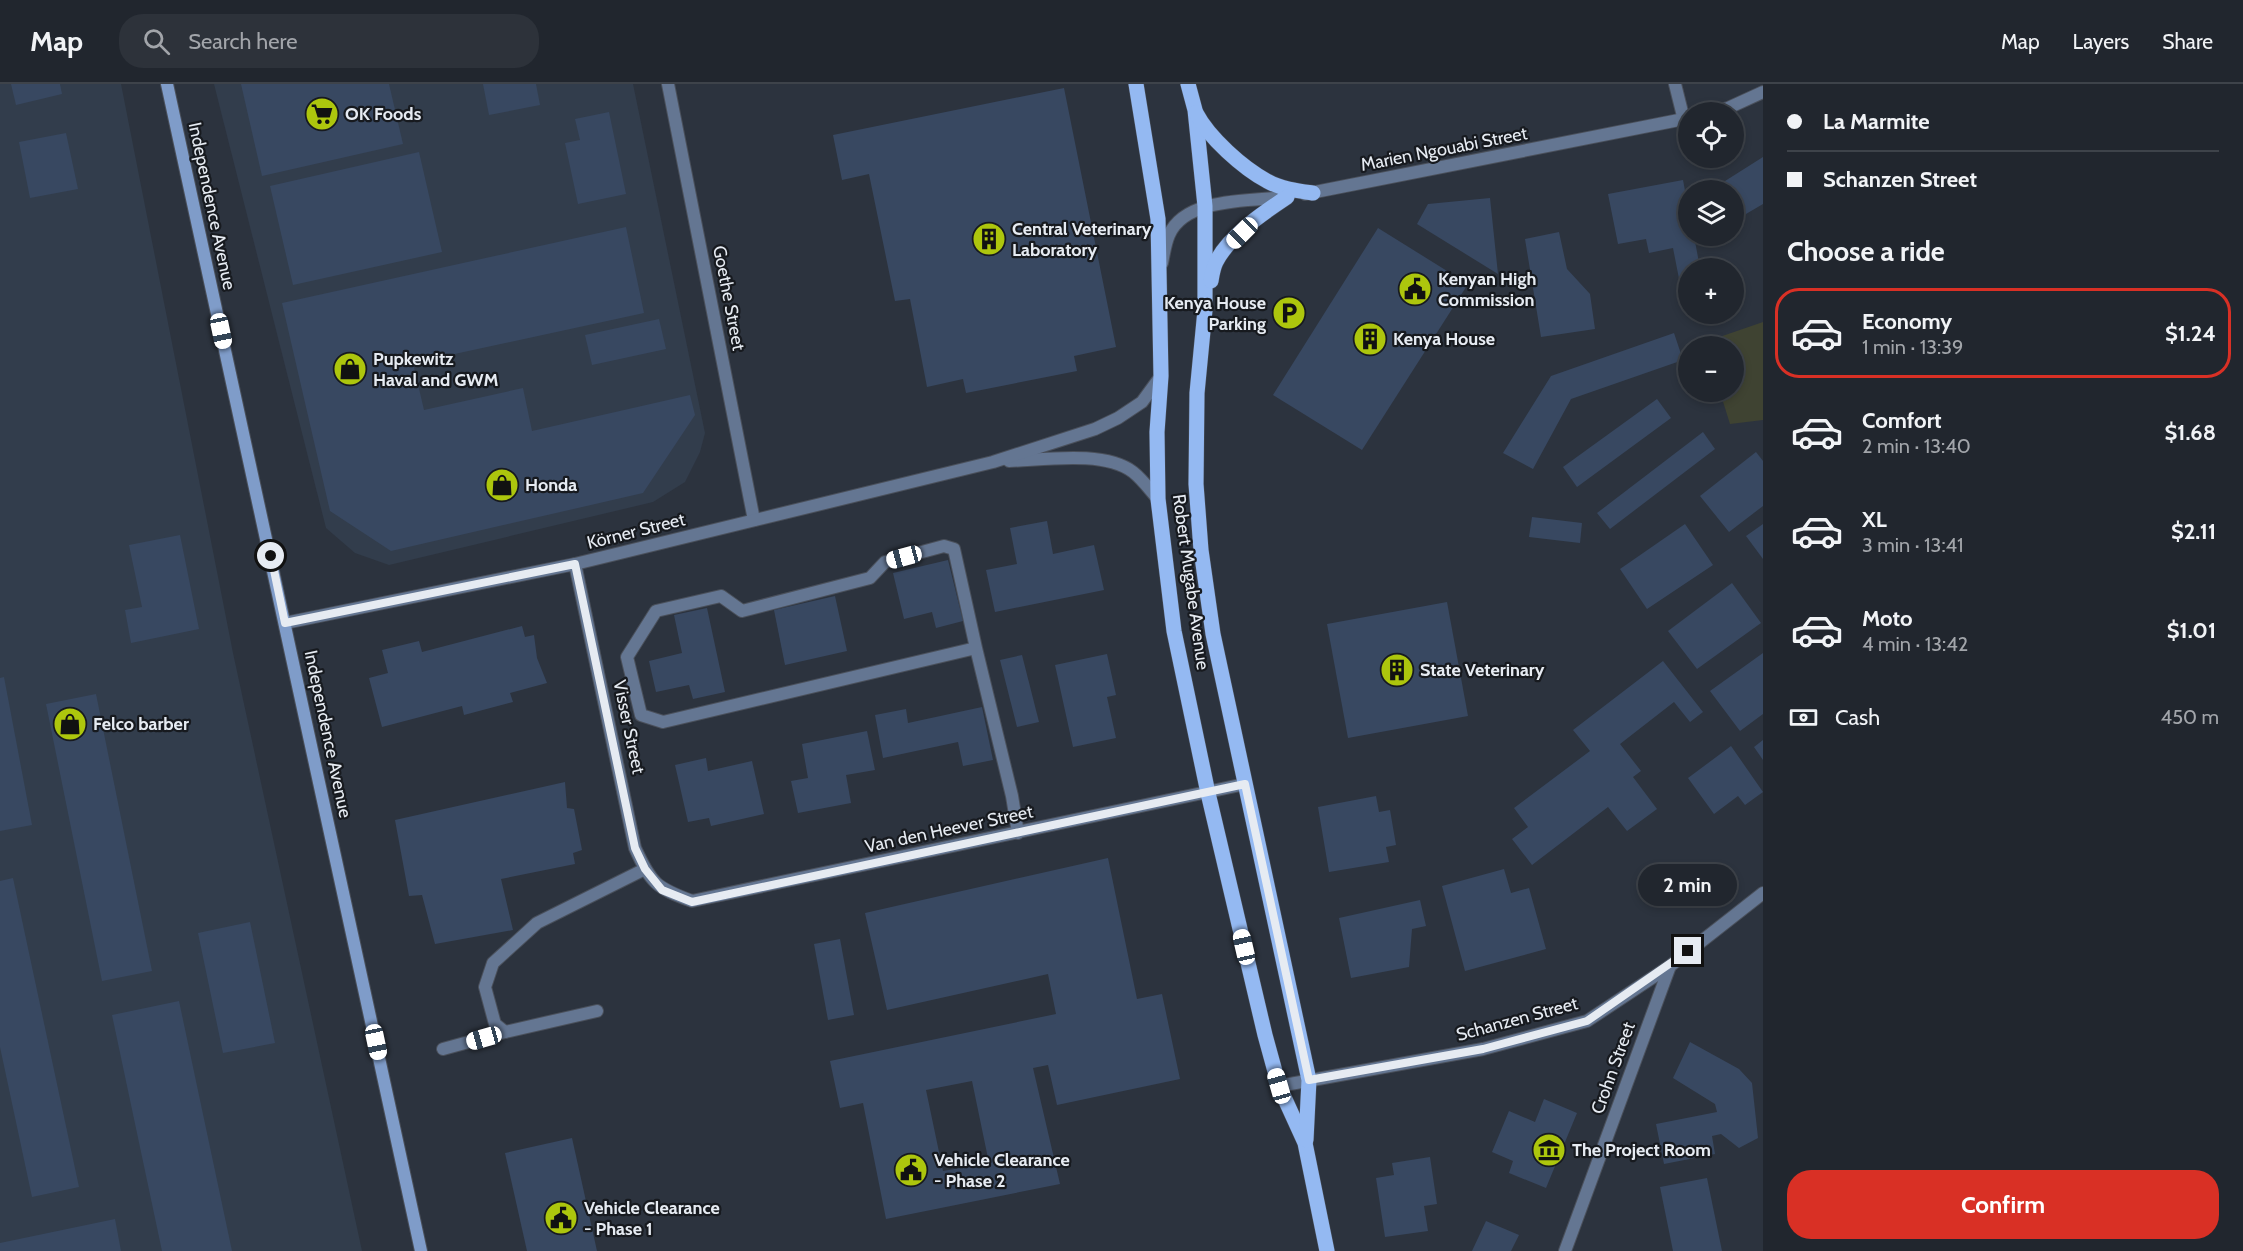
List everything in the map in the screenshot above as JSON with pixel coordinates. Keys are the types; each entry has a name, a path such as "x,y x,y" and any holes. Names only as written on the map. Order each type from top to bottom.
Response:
{"main road":[{"name":"Independence Avenue","path":"167,84 421,1251"},
{"name":"Robert Mugabe Avenue","path":"1136,84 1158,219 1161,376 1157,432 1158,499 1174,632 1208,793 1262,1024 1279,1086 1305,1143 1327,1251"},
{"name":"Robert Mugabe Avenue","path":"1188,84 1195,110 1205,206 1205,310 1197,393 1196,484 1201,550 1213,634 1309,1080 1305,1143"},
{"path":"1195,110 1201,122 1218,141 1268,182 1287,189 1313,194"},
{"path":"1205,310 1215,263 1229,245 1259,216 1287,197"}],"street":[{"name":"Goethe Street","path":"669,84 754,520"},
{"path":"1675,84 1681,102"},
{"path":"1741,102 1763,92"},
{"name":"Marien Ngouabi Street","path":"1205,206 1313,194 1678,121"},
{"path":"1160,271 1169,234 1184,215 1205,206"},
{"name":"Körner Street","path":"285,623 575,564 993,462 1095,429 1118,418 1142,402 1161,376"},
{"name":"Körner Street","path":"993,462 1075,458 1116,462 1134,472 1158,499"},
{"path":"976,648 663,722 640,715 627,657 656,611 721,596 742,611 870,579 885,562 944,546 954,549 1012,796 1018,833"},
{"name":"Visser Street","path":"575,564 635,848 645,869 662,890"},
{"name":"Van den Heever Street","path":"662,890 692,902 1245,784"},
{"path":"505,1032 495,1024 485,987 493,963 537,923 645,869"},
{"name":"Schanzen Street","path":"1279,1086 1483,1049 1587,1021 1670,966 1763,893"},
{"name":"Crohn Street","path":"1565,1251 1670,966"},
{"path":"443,1049 597,1011"}],"shaded area":[{"path":"0,84 121,84 233,653 362,1251 0,1251"},
{"path":"214,84 633,84 705,433 700,452 685,482 653,502 389,565 355,553 326,528"}],"green space":[{"path":"1763,322 1763,420 1730,424 1723,402 1744,402 1744,336 1722,336"}],"building":[{"path":"11,84 60,84 62,94 16,105"},
{"name":"OK Foods","path":"241,84 389,84 403,144 262,176"},
{"path":"483,84 536,84 540,105 489,115"},
{"name":"Central Veterinary Laboratory","path":"1064,88 1116,347 1074,356 1077,371 966,393 963,379 927,387 910,299 895,301 869,174 842,180 833,135"},
{"path":"609,112 626,194 578,204 565,143 580,140 575,119"},
{"path":"66,133 78,189 30,198 19,142"},
{"path":"419,152 442,252 293,285 270,186"},
{"path":"1763,157 1763,204 1744,215 1744,180 1727,180"},
{"path":"1678,181 1678,246 1696,246 1698,258 1678,258 1678,273 1673,248 1649,253 1646,239 1618,244 1608,194"},
{"path":"1490,198 1498,274 1417,224 1428,204"},
{"path":"626,227 644,313 413,363 424,410 523,388 532,431 690,395 695,415 643,493 391,551 330,511 282,303"},
{"name":"Kenya House","path":"1378,228 1468,284 1362,450 1273,395"},
{"path":"1559,232 1567,269 1590,294 1595,329 1541,337 1525,239"},
{"path":"659,319 666,349 592,365 585,335"},
{"path":"1674,333 1678,345 1678,362 1571,399 1533,469 1503,453 1551,376"},
{"path":"1657,399 1671,418 1577,487 1563,467"},
{"path":"1703,432 1715,449 1610,529 1597,513"},
{"path":"1756,452 1763,461 1763,506 1729,532 1700,496"},
{"path":"1532,517 1582,523 1580,543 1529,537"},
{"path":"1047,521 1053,554 1094,545 1104,590 995,612 986,570 1017,564 1010,528"},
{"path":"1685,524 1713,565 1647,609 1620,569"},
{"path":"1763,524 1763,559 1746,536"},
{"path":"180,535 199,629 131,643 125,610 142,607 129,545"},
{"path":"948,560 963,621 936,628 932,612 904,619 893,573"},
{"path":"1732,583 1761,623 1697,669 1668,631"},
{"path":"835,596 847,651 785,665 774,610"},
{"name":"State Veterinary","path":"1447,602 1468,716 1348,738 1327,624"},
{"path":"707,608 725,692 693,699 689,685 656,692 649,661 682,653 674,615"},
{"path":"522,626 525,637 534,635 537,658 547,683 510,693 513,702 464,715 462,706 382,727 369,678 388,673 382,650 419,641 422,652"},
{"path":"1763,653 1763,714 1740,731 1710,691"},
{"path":"1107,654 1116,695 1107,697 1116,738 1073,747 1055,665"},
{"path":"1022,655 1039,722 1017,727 1000,660"},
{"path":"1663,661 1703,712 1690,722 1674,702 1620,744 1641,771 1633,777 1657,809 1627,831 1608,807 1532,865 1512,839 1528,827 1514,808 1590,751 1573,730"},
{"path":"4,677 32,825 0,831 0,678"},
{"path":"96,694 152,971 102,981 46,704"},
{"path":"982,707 993,760 963,766 958,742 883,758 875,715 906,709 908,723"},
{"path":"867,731 875,770 846,775 851,803 798,813 791,781 808,778 802,744"},
{"path":"1763,740 1763,760 1754,747"},
{"path":"1731,746 1763,792 1745,805 1738,796 1714,814 1688,778"},
{"path":"706,758 708,771 752,761 764,814 711,826 709,818 688,822 675,765"},
{"path":"565,782 567,808 574,809 582,850 573,853 575,864 501,879 513,930 435,944 422,895 409,896 395,820"},
{"path":"1376,796 1379,812 1390,810 1396,845 1386,847 1389,862 1329,872 1318,807"},
{"path":"1108,858 1137,999 1162,994 1180,1079 1057,1105 1048,1065 1033,1068 1060,1184 886,1219 863,1103 840,1108 830,1061 1056,1014 1048,974 887,1010 865,913","holes":["972,1081 989,1163 943,1171 926,1090"]},
{"path":"1504,869 1511,893 1529,888 1546,949 1465,971 1442,886"},
{"path":"13,878 79,1187 32,1197 0,1047 0,881"},
{"path":"1420,900 1426,926 1412,929 1409,967 1351,978 1339,918"},
{"path":"250,922 275,1043 223,1053 198,933"},
{"path":"840,939 854,1015 828,1020 814,944"},
{"path":"179,1001 232,1251 162,1251 112,1015"},
{"path":"1690,1042 1739,1069 1752,1083 1758,1138 1739,1148 1721,1134 1712,1136 1715,1154 1664,1164 1656,1124 1717,1112 1715,1104 1673,1078"},
{"path":"1544,1099 1577,1113 1546,1188 1509,1173 1513,1161 1492,1152 1509,1111 1535,1122"},
{"path":"572,1138 597,1251 527,1251 505,1153"},
{"path":"1430,1157 1437,1204 1424,1206 1428,1231 1385,1237 1376,1178 1394,1175 1392,1163"},
{"path":"1707,1178 1722,1251 1673,1251 1660,1187"},
{"path":"115,1219 121,1251 0,1251 0,1243"},
{"path":"1486,1221 1519,1235 1511,1251 1472,1251"}],"place":[{"name":"OK Foods","path":"322,114"},
{"name":"Central Veterinary Laboratory","path":"989,239"},
{"name":"Kenyan High Commission","path":"1415,289"},
{"name":"Kenya House Parking","path":"1289,313"},
{"name":"Kenya House","path":"1370,339"},
{"name":"Pupkewitz Haval and GWM","path":"350,369"},
{"name":"Honda","path":"502,485"},
{"name":"State Veterinary","path":"1397,670"},
{"name":"Felco barber","path":"70,724"},
{"name":"The Project Room","path":"1549,1150"},
{"name":"Vehicle Clearance - Phase 2","path":"911,1170"},
{"name":"Vehicle Clearance - Phase 1","path":"561,1218"}],"route":[{"path":"271,556 285,623 575,564 635,848 645,869 662,890 692,902 1245,784 1309,1080 1483,1049 1587,1021 1670,966 1688,951"}]}
